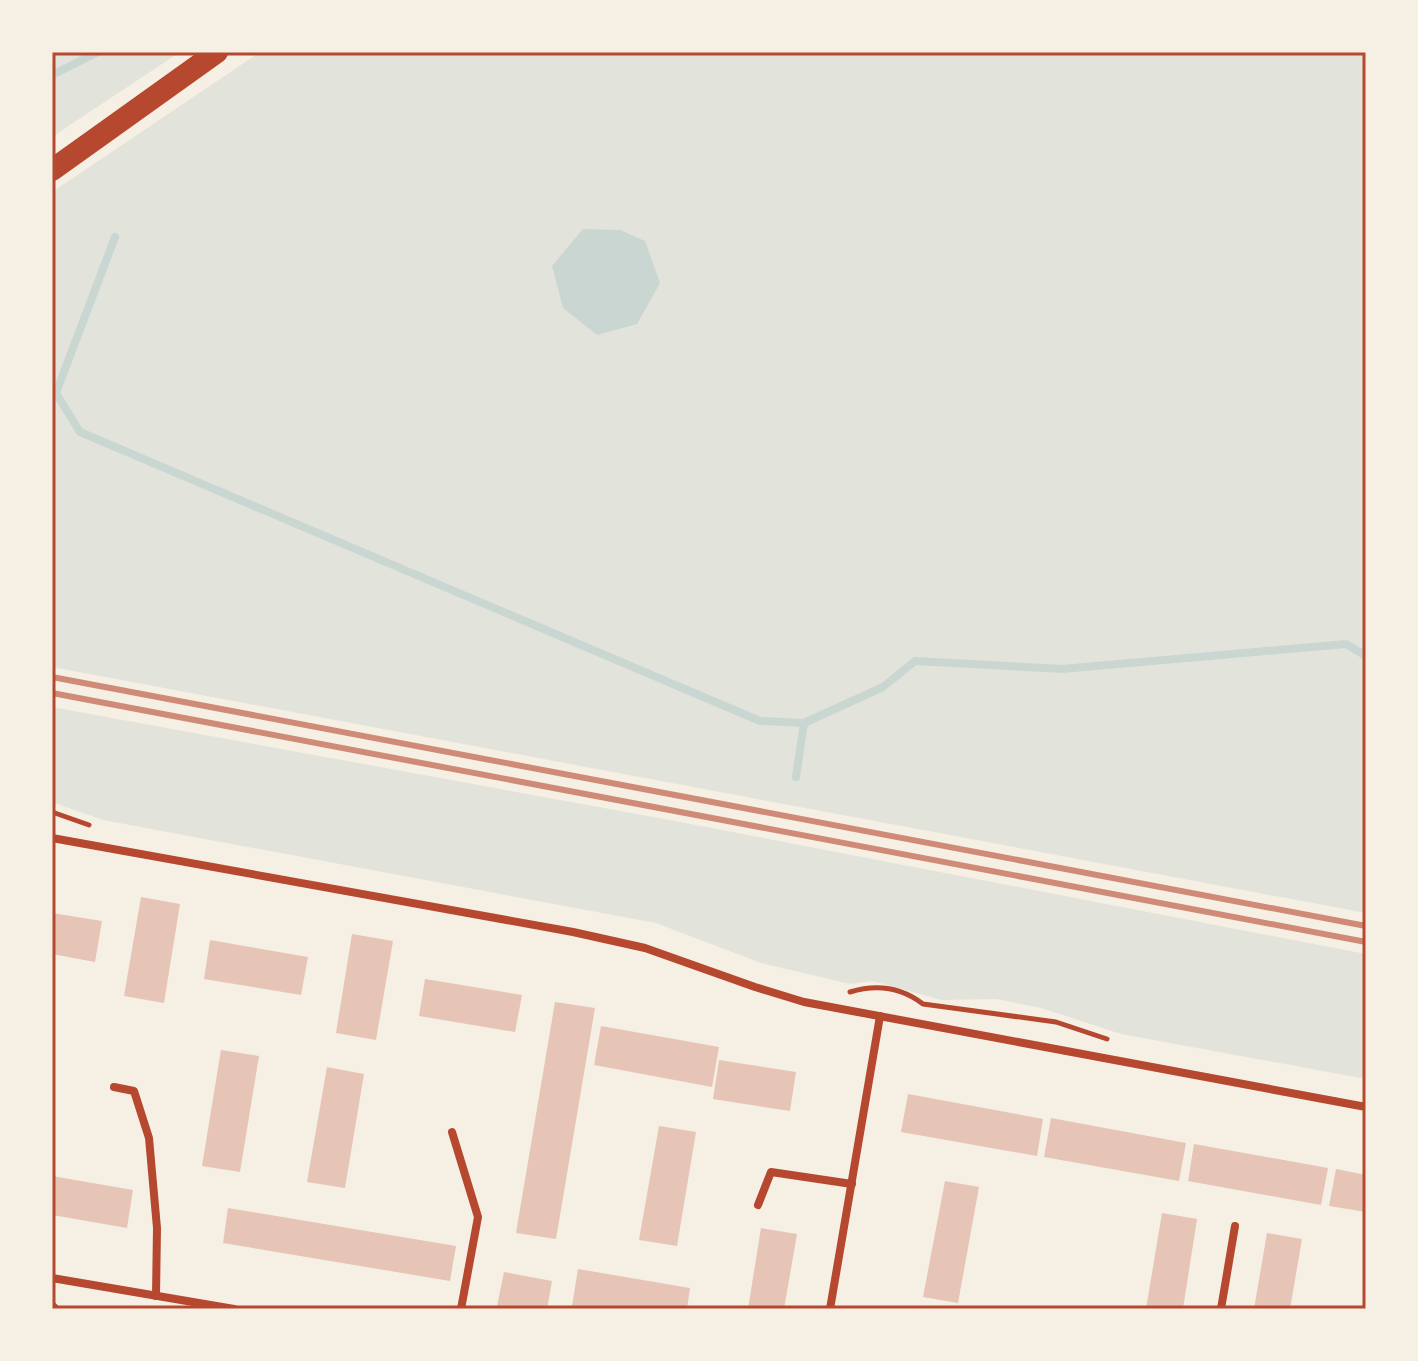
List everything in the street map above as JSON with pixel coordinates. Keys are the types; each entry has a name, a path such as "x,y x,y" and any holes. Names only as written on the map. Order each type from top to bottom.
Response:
{"highway":[{"path":"52,170 217,52"}],"street":[{"path":"52,838 630,944 792,998 1366,1107"},
{"path":"830,1309 880,1016"},
{"path":"114,1087 134,1091 149,1138 157,1228 156,1296"},
{"path":"452,1132 478,1217 461,1309"},
{"path":"758,1205 771,1172 852,1184"},
{"path":"1221,1309 1235,1226"},
{"path":"52,1278 190,1305 234,1309"}],"path":[{"path":"52,1303 58,1309"}],"shaded area":[{"path":"52,52 180,52 52,137"},
{"path":"260,52 1366,52 1366,913 52,667 52,192"},
{"path":"583,229 620,230 645,241 660,283 637,324 597,335 563,308 552,266"},
{"path":"52,707 670,820 1366,954 1366,1079 1121,1034 1041,1008 996,999 941,1000 873,981 850,984 761,963 656,923 103,820 52,802"}],"building":[{"path":"141,897 180,904 164,1003 124,996"},
{"path":"52,913 102,921 95,962 52,954"},
{"path":"352,934 393,941 376,1040 336,1033"},
{"path":"210,940 308,957 301,995 204,979"},
{"path":"425,979 522,995 515,1032 419,1016"},
{"path":"555,1002 595,1008 556,1239 516,1233"},
{"path":"601,1026 719,1047 712,1087 594,1065"},
{"path":"221,1050 259,1056 240,1172 202,1166"},
{"path":"719,1060 796,1072 790,1111 713,1099"},
{"path":"327,1067 364,1074 345,1188 307,1182"},
{"path":"908,1094 1043,1119 1037,1156 901,1132"},
{"path":"1051,1118 1186,1143 1179,1181 1044,1157"},
{"path":"659,1126 696,1132 677,1246 639,1240"},
{"path":"1194,1144 1328,1168 1321,1205 1188,1181"},
{"path":"1336,1169 1366,1175 1366,1212 1329,1206"},
{"path":"52,1176 133,1190 127,1228 52,1215"},
{"path":"945,1181 979,1187 958,1303 923,1297"},
{"path":"228,1208 456,1246 450,1281 223,1243"},
{"path":"1162,1213 1197,1219 1183,1309 1146,1309"},
{"path":"761,1228 797,1234 784,1309 748,1309"},
{"path":"1267,1233 1302,1239 1290,1309 1254,1309"},
{"path":"578,1269 690,1288 687,1309 588,1309 572,1306"},
{"path":"504,1272 552,1281 547,1309 497,1306"}],"waterway":[{"path":"52,75 98,52"},
{"path":"56,393 115,237"},
{"path":"52,394 56,393 80,432 760,721 804,723 883,687 915,661 1062,669 1346,644 1366,656"},
{"path":"796,777 804,723"}],"railway":[{"path":"52,677 1366,926"},
{"path":"52,693 1366,942"}]}
